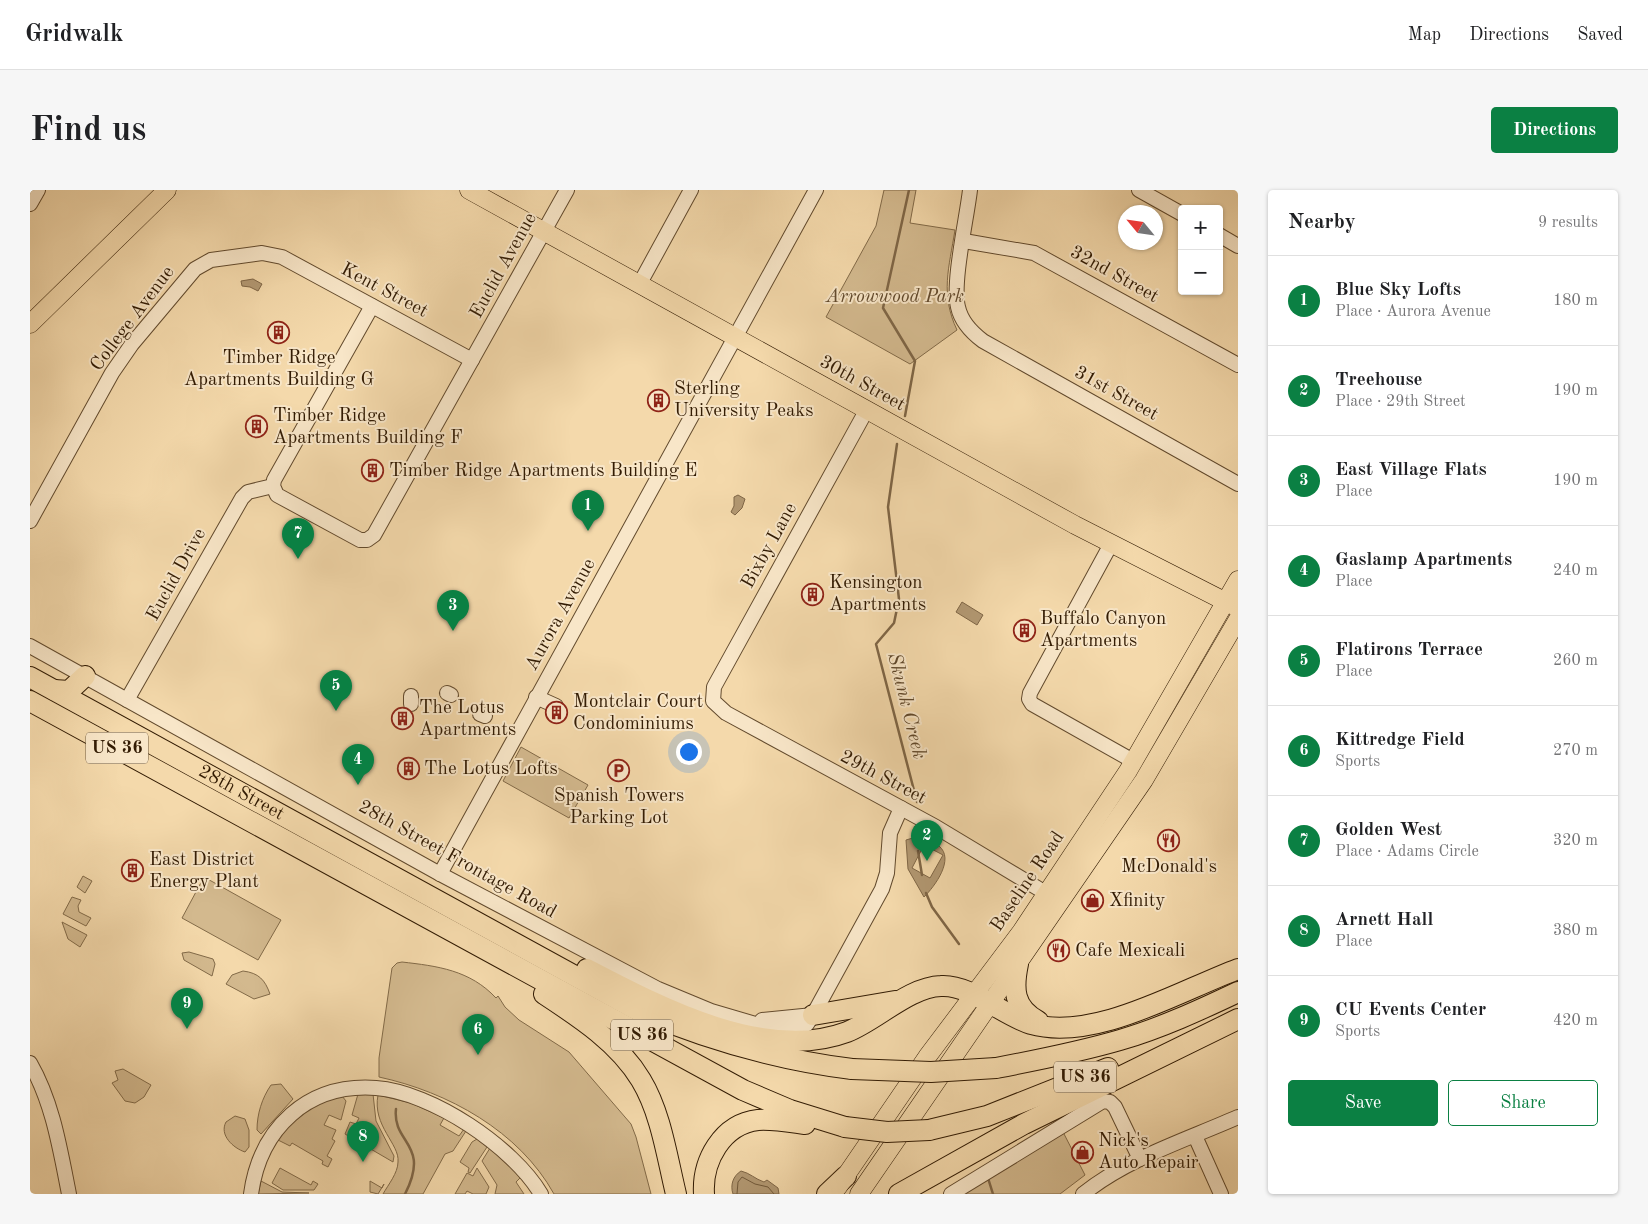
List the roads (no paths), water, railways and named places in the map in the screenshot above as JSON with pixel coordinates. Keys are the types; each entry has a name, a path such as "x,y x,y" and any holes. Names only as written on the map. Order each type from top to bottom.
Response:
{"highway":[{"path":"54,690 70,691 86,676"},
{"path":"86,676 83,690 91,711"},
{"name":"28th Street","path":"30,677 453,908"},
{"name":"28th Street","path":"30,701 444,928"},
{"path":"453,908 484,915 643,997 710,1023 753,1036 796,1041 834,1036 870,1021 906,998 932,987 944,985 972,995 1029,1023 1056,1028 1078,1027 1108,1021 1238,968"},
{"name":"US 36","path":"453,908 604,993 686,1030 762,1054 852,1069 931,1072 996,1068 1067,1054 1121,1040 1199,1010 1238,992"},
{"path":"444,928 568,1010 590,1026 624,1057 642,1081 648,1093 675,1190"},
{"name":"US 36","path":"444,928 743,1090 790,1110 845,1127 887,1132 929,1130 967,1122 1012,1108 1238,1012"},
{"path":"1018,964 1015,987 1019,1005 1031,1017 1056,1028"},
{"path":"818,1006 841,1010 906,998"},
{"path":"899,1194 1024,1124 1238,1019"},
{"path":"704,1194 707,1165 714,1151 723,1138 740,1126 757,1120 772,1120 845,1127"},
{"path":"828,1194 846,1176"}],"main road":[{"path":"30,324 167,190"},
{"name":"30th Street","path":"469,190 866,411 1111,544 1232,605"},
{"name":"Baseline Road","path":"859,1194 1018,964 1054,898 1135,762 1232,605 1238,580"},
{"name":"Baseline Road","path":"833,1194 972,995 1012,945 1054,898 1152,767 1238,619"}],"street":[{"path":"30,204 38,190"},
{"name":"Euclid Avenue","path":"273,486 277,495 353,537 367,540 374,535 567,190"},
{"path":"639,285 692,190"},
{"name":"Aurora Avenue","path":"440,874 816,190"},
{"path":"964,241 970,190"},
{"path":"1138,190 1178,212"},
{"path":"1223,237 1238,246"},
{"name":"31st Street","path":"964,241 957,299 965,323 976,336 1238,484"},
{"name":"32nd Street","path":"964,241 1034,253 1238,365"},
{"name":"College Avenue","path":"30,521 112,373 132,344 195,269 212,260 262,253 278,256"},
{"name":"Kent Street","path":"278,256 472,360"},
{"path":"273,486 276,477 372,306"},
{"name":"Bixby Lane","path":"713,701 714,687 866,411"},
{"name":"Euclid Drive","path":"127,700 242,498 248,492 273,486"},
{"path":"1111,544 1030,693 1029,699 1032,704 1135,762"},
{"name":"28th Street Frontage Road","path":"30,646 440,874 648,984 696,1006 740,1020 780,1020 818,1006"},
{"path":"536,697 556,706"},
{"name":"29th Street","path":"713,701 726,713 902,808 1054,898"},
{"path":"818,1006 884,884 890,833 902,808"},
{"path":"30,1063 40,1080 52,1114 69,1194"},
{"path":"251,1194 256,1168 262,1151 274,1133 301,1106 331,1090 376,1088 426,1103 479,1131 510,1155 531,1177 542,1194"},
{"path":"950,1194 1103,1101 1110,1102 1115,1107 1140,1159"},
{"path":"1083,1194 1140,1159 1238,1117"},
{"path":"1194,1136 1220,1194"}],"water":[{"path":"253,279 262,284 258,291 242,286 241,281"},
{"path":"738,495 745,499 742,508 735,515 731,512 734,506 734,497"},
{"path":"962,602 983,615 977,625 956,612"},
{"path":"923,835 937,844 943,851 945,858 942,872 924,897 908,869 906,840","holes":["924,845 943,855 930,878 912,868"]},
{"path":"741,1171 764,1182 767,1180 778,1188 779,1194 733,1194 733,1181"}],"waterway":[{"name":"Skunk Creek","path":"905,416 915,361 883,308 909,190"},
{"name":"Skunk Creek","path":"897,444 888,507 899,599 894,623 876,644 917,802"},
{"name":"Skunk Creek","path":"915,827 916,841"},
{"name":"Skunk Creek","path":"918,851 922,875"},
{"name":"Skunk Creek","path":"926,893 932,907 959,944"},
{"path":"396,1109 396,1121 399,1130 413,1154 412,1177 405,1194"},
{"name":"Skunk Creek","path":"988,1178 993,1194"}],"place":[{"name":"Timber Ridge Apartments Building G","path":"279,332"},
{"name":"Sterling University Peaks","path":"658,400"},
{"name":"Timber Ridge Apartments Building F","path":"257,427"},
{"name":"Timber Ridge Apartments Building E","path":"373,471"},
{"name":"Blue Sky Lofts","path":"588,531"},
{"name":"Golden West","path":"298,559"},
{"name":"Kensington Apartments","path":"813,594"},
{"name":"Buffalo Canyon Apartments","path":"1024,630"},
{"name":"East Village Flats","path":"453,631"},
{"name":"Flatirons Terrace","path":"336,711"},
{"name":"Montclair Court Condominiums","path":"557,713"},
{"name":"The Lotus Apartments","path":"403,719"},
{"name":"The Lotus Lofts","path":"408,769"},
{"name":"Spanish Towers Parking Lot","path":"619,770"},
{"name":"Gaslamp Apartments","path":"358,785"},
{"name":"McDonald's","path":"1169,841"},
{"name":"Treehouse","path":"927,861"},
{"name":"East District Energy Plant","path":"133,871"},
{"name":"Xfinity","path":"1093,901"},
{"name":"Cafe Mexicali","path":"1059,951"},
{"name":"CU Events Center","path":"187,1029"},
{"name":"Kittredge Field","path":"478,1055"},
{"name":"Nick's Auto Repair","path":"1082,1152"},
{"name":"Arnett Hall","path":"363,1162"}],"park label":[{"name":"Arrowwood Park","path":"895,297"}]}
